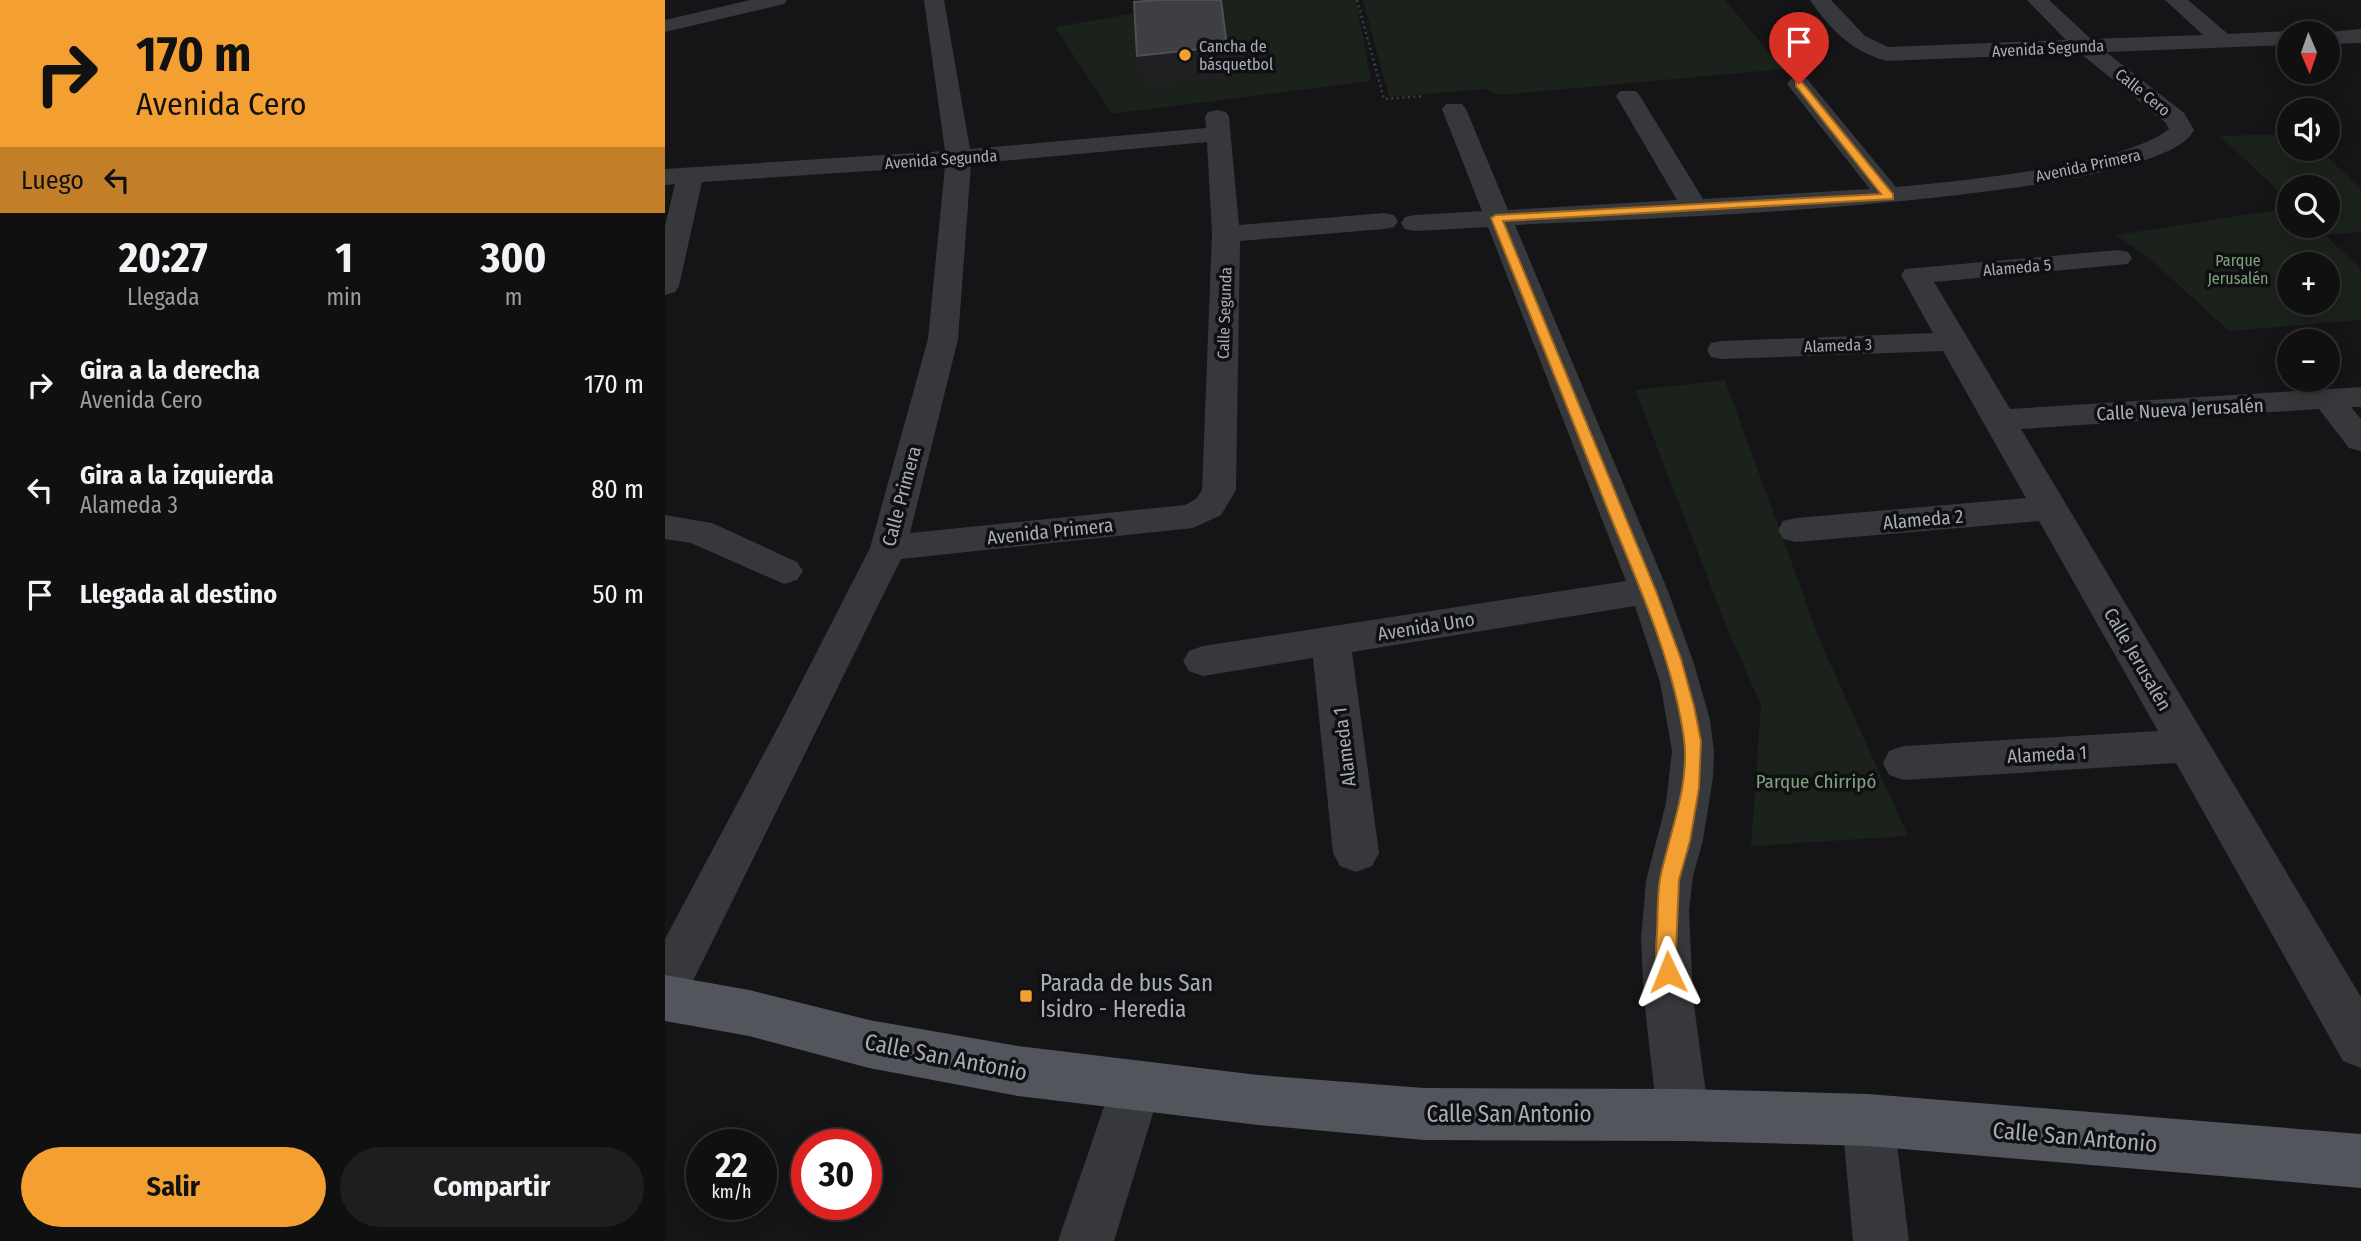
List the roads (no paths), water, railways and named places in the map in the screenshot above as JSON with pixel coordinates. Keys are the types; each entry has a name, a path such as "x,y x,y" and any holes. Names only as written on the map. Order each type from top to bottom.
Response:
{"main road":[{"name":"Calle San Antonio","path":"665,998 749,1013 869,1044 1018,1071 1135,1087 1425,1114 1683,1115 1868,1120 2361,1161"}],"street":[{"path":"665,26 777,0"},
{"name":"Calle Primera","path":"665,987 806,715 888,548 943,339 959,158 934,0"},
{"name":"Avenida Segunda","path":"1820,0 1855,40 1877,52 1915,55 2277,38"},
{"name":"Calle Cero","path":"2038,0 2085,46 2162,107 2181,126 2181,132"},
{"path":"2175,0 2221,39"},
{"path":"2340,37 2361,36"},
{"path":"1799,84 1889,197"},
{"path":"1628,96 1694,205"},
{"path":"1454,109 1649,591 1673,659 1693,741 1690,788 1681,841 1669,880 1666,951 1683,1115"},
{"name":"Avenida Segunda","path":"678,177 959,158 1217,126"},
{"name":"Calle Segunda","path":"1209,507 1219,490 1226,234 1217,126"},
{"name":"Avenida Primera","path":"1415,223 1694,205 1889,197 1989,185 2143,154 2162,146 2181,132"},
{"path":"665,286 678,177"},
{"path":"1226,234 1384,221"},
{"name":"Alameda 5","path":"1915,275 2118,258"},
{"name":"Calle Jerusalén","path":"1915,275 2361,1044"},
{"name":"Alameda 3","path":"1722,350 1953,341"},
{"name":"Calle Nueva Jerusalén","path":"1999,420 2361,397"},
{"path":"2328,400 2361,441"},
{"name":"Avenida Primera","path":"888,548 1193,516 1209,507"},
{"name":"Alameda 2","path":"1796,530 2050,508"},
{"path":"665,527 699,532 784,571"},
{"name":"Avenida Uno","path":"1203,661 1649,591"},
{"name":"Alameda 1","path":"1331,640 1356,853"},
{"name":"Alameda 1","path":"1905,763 2189,746"},
{"path":"1086,1241 1135,1087"},
{"path":"1868,1120 1881,1241"}],"place":[{"name":"Cancha de básquetbol","path":"1185,55"},
{"name":"Parada de bus San Isidro - Heredia","path":"1026,996"}],"park label":[{"name":"Parque Jerusalén","path":"2238,269"},
{"name":"Parque Chirripó","path":"1816,781"}]}
